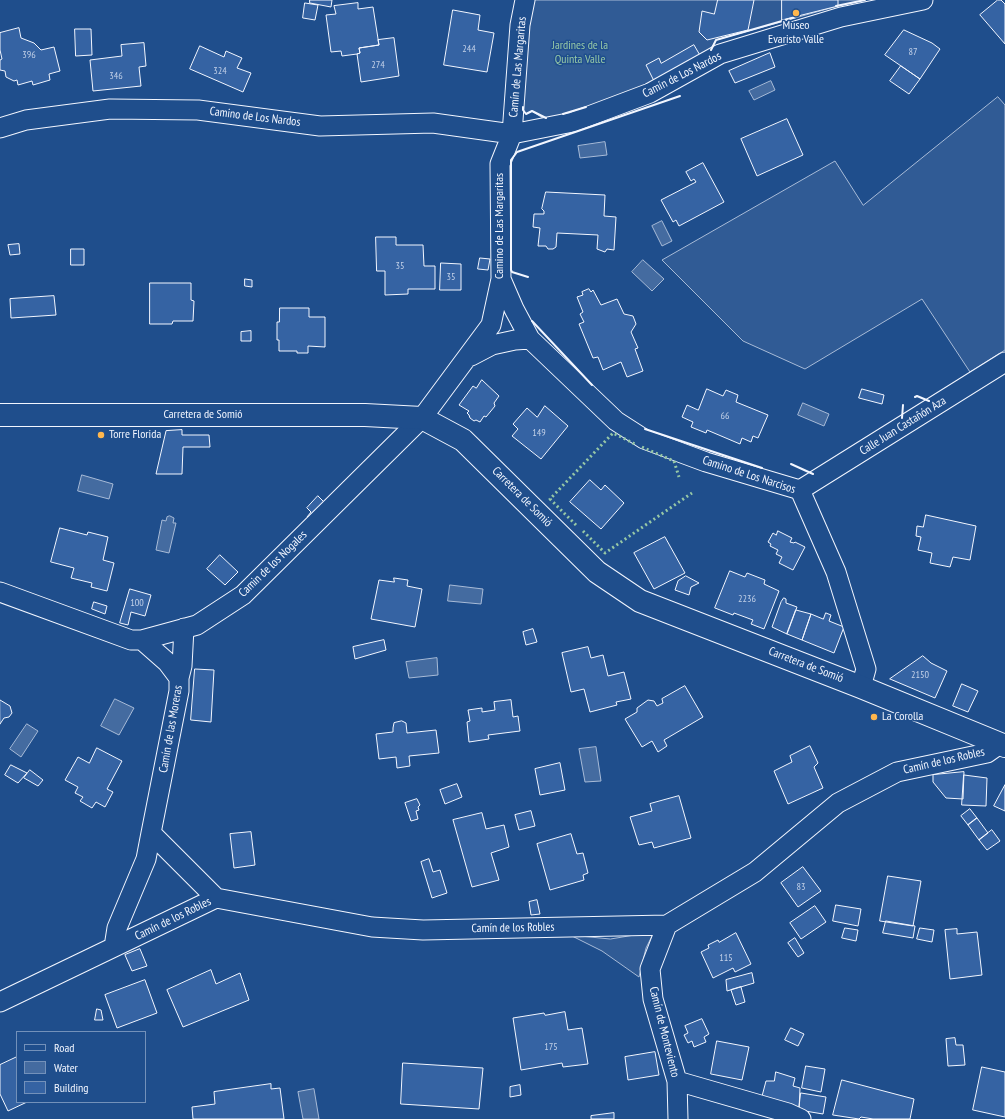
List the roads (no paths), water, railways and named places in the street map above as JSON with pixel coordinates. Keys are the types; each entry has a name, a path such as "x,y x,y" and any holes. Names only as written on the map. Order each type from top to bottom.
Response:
{"street":[{"name":"Camín de Las Margaritas","path":"512,134 520,25 525,0"},
{"name":"Camín de Los Nardos","path":"512,134 574,122 650,93 720,54 840,17 923,0"},
{"name":"Camino de Los Nardos","path":"0,128 26,120 110,109 198,110 320,126 433,123 512,134"},
{"name":"Camino de Las Margaritas","path":"422,418 491,324 501,279 500,164 512,134"},
{"name":"Camino de Los Narcisos","path":"501,279 514,309 530,339 616,421 644,439 706,462 800,490 836,572 866,669 861,687"},
{"path":"468,357 492,345 515,340 530,339"},
{"name":"Calle Juan Castañón Aza","path":"800,490 1005,362"},
{"name":"Carretera de Somió","path":"0,415 365,415 422,418 463,440 597,572 640,601 861,687 1003,745"},
{"name":"Camin de los Nogales","path":"0,592 131,640 142,640 197,625 243,595 422,418"},
{"path":"179,678 182,666 184,628"},
{"name":"Camín de las Moreras","path":"114,947 117,928 146,859 179,691 179,678 167,662 142,640"},
{"name":"Camín de los Robles","path":"0,1002 216,898 372,928 423,930 667,925 755,872 844,800 897,772 987,753 1003,745"},
{"path":"151,833 216,898"},
{"name":"Camín de Monteviento","path":"667,925 650,968 653,999 677,1081 678,1119"},
{"path":"677,1081 788,1112 801,1119"}],"water":[{"path":"771,81 775,90 754,100 749,91"},
{"path":"605,142 607,155 580,158 578,146"},
{"path":"662,221 672,241 662,246 652,226"},
{"path":"643,260 664,279 652,291 632,272"},
{"path":"803,403 829,414 824,426 798,415"},
{"path":"82,475 113,484 109,499 78,491"},
{"path":"170,516 174,518 173,523 176,523 169,553 156,550 162,520 166,521 167,517"},
{"path":"450,585 483,589 481,604 448,601"},
{"path":"437,658 438,675 409,678 406,662"},
{"path":"115,699 134,708 119,735 101,726"},
{"path":"27,724 38,731 21,757 10,749"},
{"path":"596,747 601,781 585,782 579,749"},
{"path":"314,1089 319,1119 303,1119 298,1092"}],"place":[{"name":"Museo Evaristo Valle","path":"796,13"},
{"name":"Torre Florida","path":"101,435"},
{"name":"La Corolla","path":"874,717"}],"park label":[{"name":"Jardines de la Quinta Valle","path":"580,53"}]}
